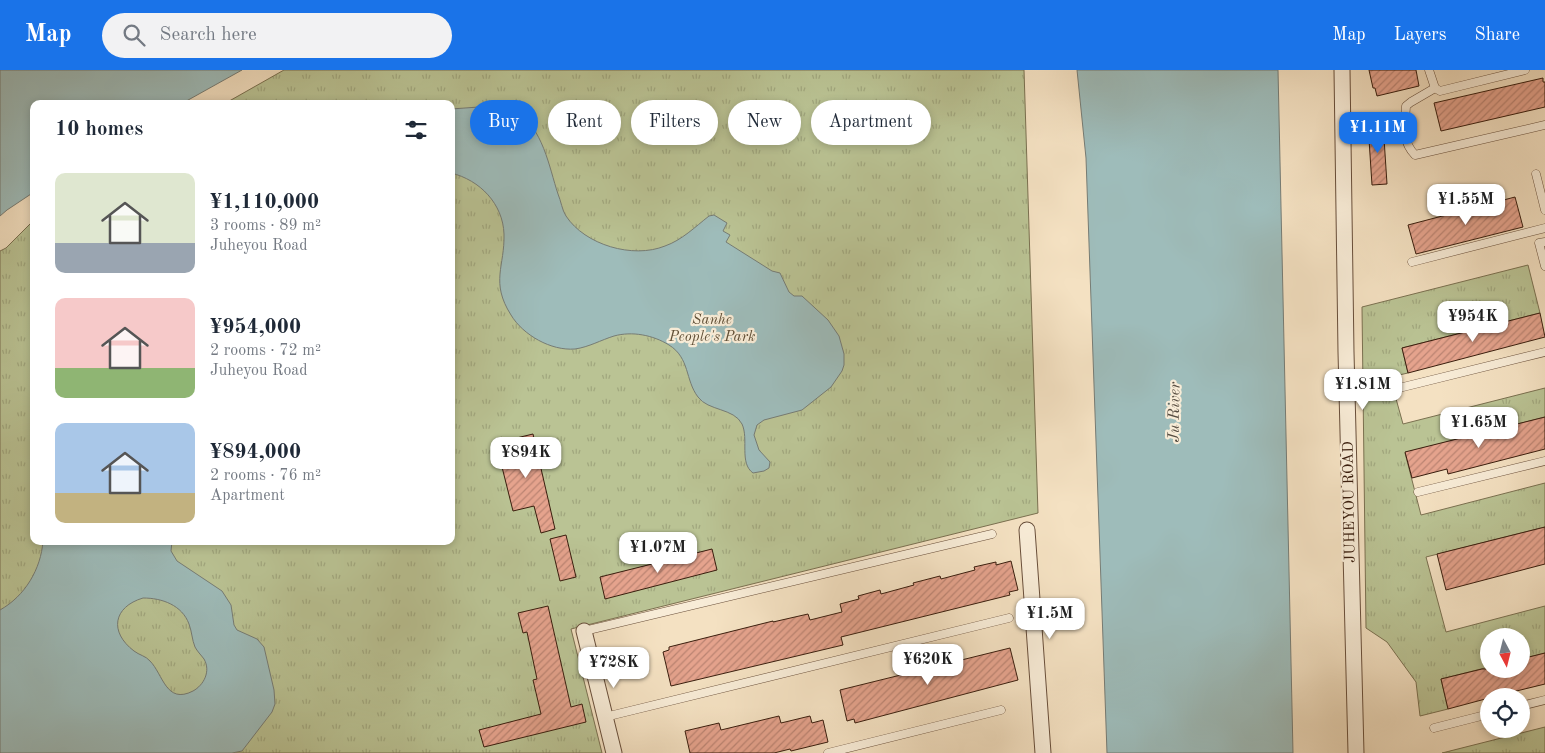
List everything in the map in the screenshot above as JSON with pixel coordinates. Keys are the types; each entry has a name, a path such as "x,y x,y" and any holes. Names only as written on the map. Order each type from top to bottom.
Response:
{"street":[{"name":"JUHEYOU ROAD","path":"1342,70 1346,352 1356,753"},
{"path":"1027,530 1043,753"},
{"path":"584,632 614,753"}],"lane":[{"path":"1429,70 1435,88 1440,91 1525,70"},
{"path":"1435,88 1406,106 1404,138 1408,148 1415,156 1545,125"},
{"path":"1536,174 1545,210"},
{"path":"1412,262 1545,228"},
{"path":"1545,242 1539,243 1545,266"},
{"path":"1398,388 1545,352"},
{"path":"1418,492 1545,461"},
{"path":"584,632 992,534"},
{"path":"605,717 1009,618"},
{"path":"1530,704 1545,700"},
{"path":"828,753 1001,710"},
{"path":"1434,728 1480,716"}],"green space":[{"name":"Sanhe People's Park","path":"284,70 1024,70 1038,513 571,629 602,753 0,753 0,251 6,248 30,224 30,545 455,545 455,100 231,100"},
{"path":"1528,265 1540,313 1402,348 1408,373 1390,377 1403,424 1545,388 1545,417 1405,453 1421,515 1545,483 1545,527 1426,557 1446,632 1545,606 1545,653 1530,657 1530,628 1480,628 1480,669 1441,679 1448,709 1420,716 1416,682 1387,642 1366,628 1362,307"},
{"path":"1545,727 1545,753 1442,753 1501,738 1530,738 1530,731"}],"water":[{"path":"0,70 242,70 188,100 30,100 30,195 0,216"},
{"name":"Ju River","path":"1077,70 1278,70 1293,753 1107,753 1086,158"},
{"path":"470,108 470,145 538,145 538,136 544,148 566,216 574,226 597,242 625,250 652,250 677,240 709,216 714,215 727,223 723,231 730,235 726,242 772,271 780,273 789,292 794,296 802,296 828,320 839,336 844,354 842,371 831,387 802,410 764,420 757,425 754,435 759,450 770,462 769,468 753,473 746,463 745,437 742,424 733,415 702,402 691,384 681,356 669,345 649,336 628,334 614,336 580,348 566,349 538,340 516,322 501,293 500,274 504,234 503,223 499,213 494,203 480,187 462,176 455,174 455,109"},
{"path":"43,545 172,545 171,551 177,561 222,591 231,605 234,625 237,630 257,639 264,647 274,690 275,704 272,712 242,751 232,753 0,753 0,610 24,589 39,562","holes":["143,598 157,599 176,607 186,617 195,647 206,664 205,677 193,691 184,694 177,694 171,691 150,661 134,651 121,636 118,621 125,607"]}],"building":[{"path":"1369,70 1416,70 1419,86 1377,96"},
{"path":"1543,78 1543,82 1545,82 1545,107 1441,131 1434,103"},
{"path":"1383,123 1387,184 1372,185 1368,124"},
{"path":"1515,197 1523,227 1416,254 1408,225"},
{"path":"1540,313 1545,337 1408,373 1402,348"},
{"path":"1545,417 1545,449 1448,474 1447,469 1412,478 1405,452"},
{"path":"533,434 555,529 541,533 534,506 513,511 496,443"},
{"path":"1545,527 1545,564 1446,590 1437,554"},
{"path":"566,535 576,577 560,581 550,539"},
{"path":"712,549 717,570 605,599 600,577"},
{"path":"1011,561 1018,590 1009,592 1010,595 841,637 843,645 671,686 663,652 669,650 669,647 773,621 808,614 810,620 842,612 840,604 859,599 858,596 880,590 881,594 940,576 941,579 975,570 974,567 996,562 996,565"},
{"path":"548,606 571,707 582,704 586,722 484,747 479,730 541,714 533,680 537,679 527,632 523,633 518,613"},
{"path":"1010,648 1018,680 855,723 854,719 847,721 840,690"},
{"path":"1545,653 1545,684 1529,688 1480,688 1480,700 1448,709 1441,679 1480,669 1480,678 1530,678 1530,657"},
{"path":"779,716 781,723 810,716 812,723 823,720 828,742 774,753 690,753 685,731 719,723 721,730"}]}
